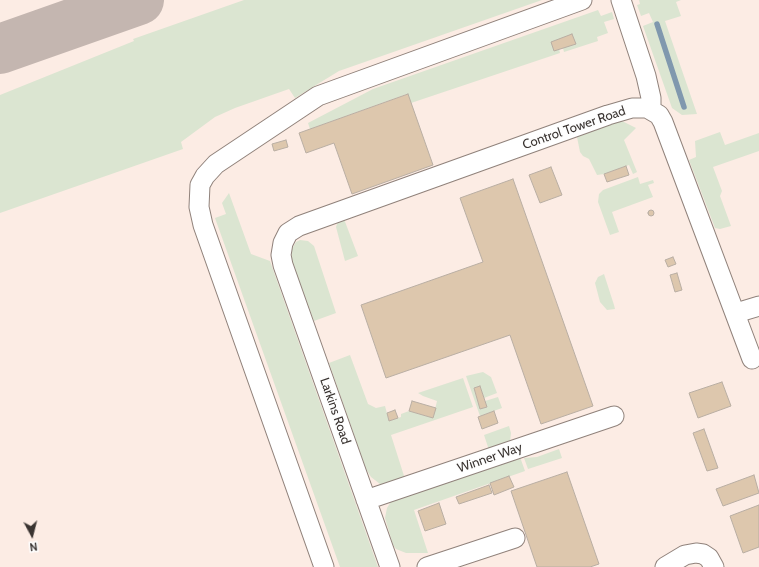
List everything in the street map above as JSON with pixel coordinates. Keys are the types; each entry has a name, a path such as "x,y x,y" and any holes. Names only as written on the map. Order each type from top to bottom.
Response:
{"lane":[{"path":"324,567 203,225 199,207 200,185 205,176 216,164 318,96 582,0"},
{"path":"621,0 646,76 651,98 651,109 659,115 663,122 752,359"},
{"name":"Control Tower Road","path":"281,255 283,243 288,233 308,222 608,115 637,107 651,109"},
{"name":"Larkins Road","path":"281,255 390,567"},
{"path":"736,313 759,306"},
{"name":"Winner Way","path":"366,500 614,416"},
{"path":"427,567 515,538"},
{"path":"666,567 685,555 703,554 709,558 714,567"}],"green space":[{"path":"244,0 542,0 339,71 295,98 289,89 235,108 215,117 181,142 183,149 0,213 0,95 134,41 133,39"},
{"path":"639,0 681,0 676,2 681,16 665,21 697,114 682,115 672,108 643,26 653,22 649,13 641,16 637,5 640,4"},
{"path":"598,10 601,16 612,12 614,19 604,22 608,33 597,37 598,41 564,52 563,48 559,49 560,53 411,103 407,94 310,129 308,123 373,89"},
{"path":"620,120 636,128 624,140 637,172 633,174 629,165 597,175 589,159 583,156 580,152 577,137"},
{"path":"720,132 725,145 759,133 759,151 713,167 722,191 720,196 731,226 720,229 715,228 689,160 696,157 695,141"},
{"path":"638,177 640,184 653,180 654,183 648,185 653,197 612,212 619,232 610,235 598,202 599,194 603,190"},
{"path":"229,193 251,254 270,261 378,567 340,567 215,218 226,214 222,203"},
{"path":"344,219 358,256 345,261 336,227 338,221"},
{"path":"300,240 308,241 314,246 336,313 314,321 291,259 292,249 296,242"},
{"path":"604,274 615,309 607,310 600,302 595,283 598,277"},
{"path":"350,355 368,404 376,408 385,406 389,421 401,417 401,414 409,411 433,418 437,401 418,393 463,378 473,407 391,435 405,479 387,485 380,484 371,477 366,469 329,363"},
{"path":"483,372 491,377 497,393 484,398 480,387 474,388 480,409 487,407 485,401 498,397 502,408 480,416 466,376"},
{"path":"509,426 511,433 510,442 489,450 484,435"},
{"path":"559,449 562,458 528,469 524,458 537,457"},
{"path":"520,457 525,471 414,510 428,553 406,553 396,549 393,545 385,518 387,508 392,500"}],"building":[{"path":"572,34 576,44 554,51 551,42"},
{"path":"408,94 433,165 352,194 334,143 306,153 299,133"},
{"path":"286,140 288,147 274,151 272,144"},
{"path":"626,166 629,175 607,182 604,174"},
{"path":"551,167 562,195 540,203 529,175"},
{"path":"513,179 593,406 541,424 510,335 386,378 361,305 483,262 460,198"},
{"path":"651,210 654,213 651,216 648,213"},
{"path":"673,257 676,264 668,267 665,260"},
{"path":"677,273 682,290 675,292 670,275"},
{"path":"722,382 731,406 698,418 689,393"},
{"path":"480,386 487,407 480,409 474,388"},
{"path":"412,401 436,408 433,418 409,411"},
{"path":"395,410 398,418 389,421 387,413"},
{"path":"494,411 498,423 482,429 478,417"},
{"path":"704,429 718,468 707,471 693,433"},
{"path":"567,472 599,564 590,567 537,567 511,491"},
{"path":"754,475 759,493 723,506 716,489"},
{"path":"509,476 514,487 494,495 490,483"},
{"path":"489,485 492,493 459,504 456,497"},
{"path":"439,503 446,524 425,531 418,511"},
{"path":"759,505 759,547 743,553 730,516"}],"waterway":[{"path":"657,24 684,107"}],"taxiway":[{"path":"0,49 139,0"}]}
